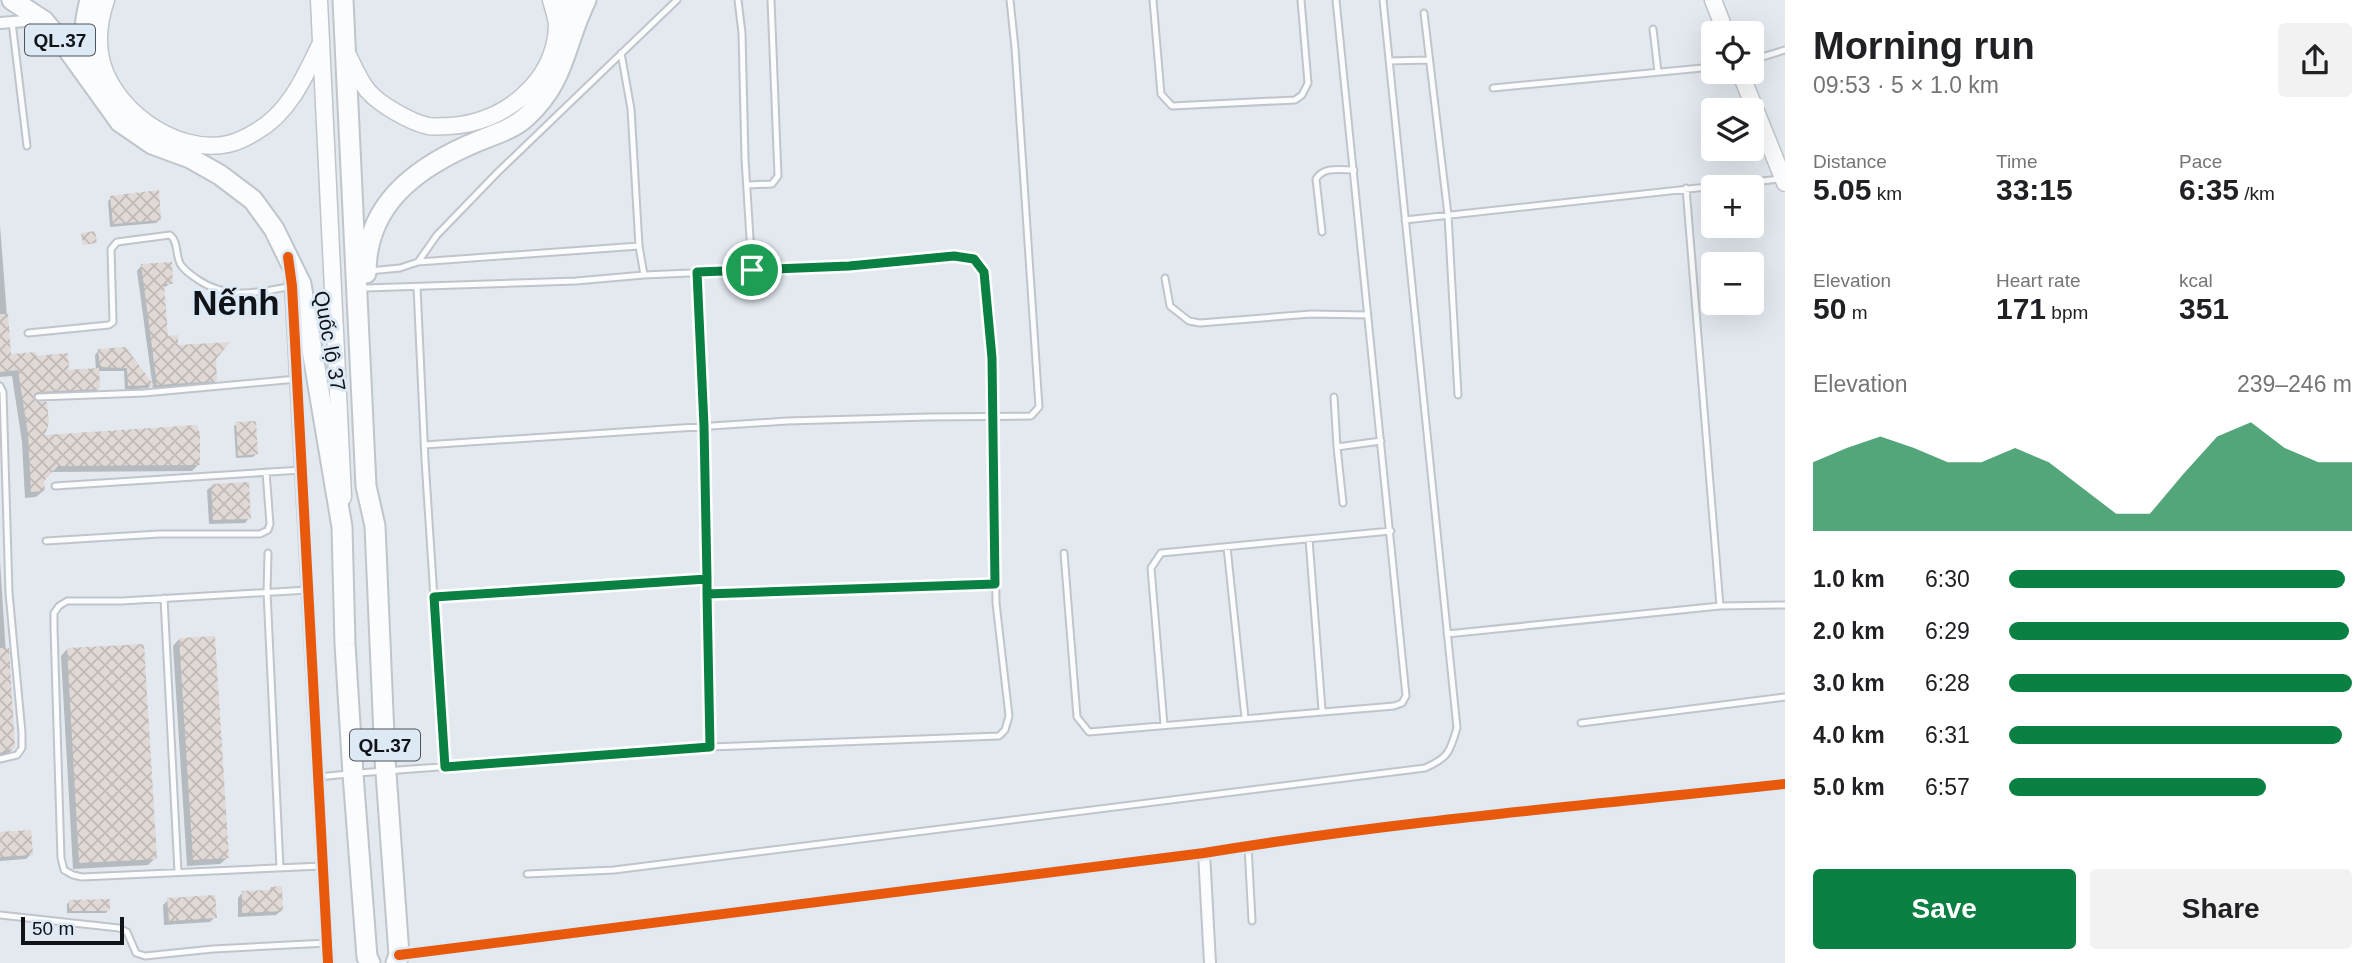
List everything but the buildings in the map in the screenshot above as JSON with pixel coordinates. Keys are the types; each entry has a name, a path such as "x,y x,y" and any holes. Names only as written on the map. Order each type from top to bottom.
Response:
{"highway":[{"name":"Quốc lộ 37","path":"12,0 44,21 120,122 152,144 190,158 220,175 253,200 274,229 301,284 342,527 352,774 369,960"},
{"path":"90,0 84,20 84,55 96,90"},
{"name":"Quốc lộ 37","path":"343,0 366,486 376,526 397,959"},
{"path":"567,0 573,29"},
{"path":"376,526 366,280 366,256 374,226 390,198 413,175 524,119 548,93 565,62 573,29 586,0"},
{"path":"369,960 397,959"}],"main road":[{"path":"106,0 99,22 100,54 111,86 141,119 160,132 193,144 227,144 258,131 285,107 304,78 321,43"},
{"path":"319,0 344,481 342,527"},
{"path":"346,53 369,92 396,113 428,126 460,125 478,121 513,105 536,84 551,54 557,25 551,0"},
{"path":"1713,0 1721,21"},
{"path":"1745,84 1784,181"}],"street":[{"path":"0,23 25,21"},
{"path":"288,257 292,286 328,963"},
{"path":"397,959 1204,853 1299,837 1785,784"},
{"path":"1204,853 1210,963"}],"lane":[{"path":"418,262 446,226 677,0"},
{"path":"738,0 742,33 752,270"},
{"path":"747,185 772,184 778,176 771,0"},
{"path":"424,444 704,426 902,417 1031,416 1039,407 1010,0"},
{"path":"1153,0 1161,94 1172,106 1295,100 1302,95 1308,83 1301,0"},
{"path":"1064,554 1077,717 1088,732 1322,710 1394,706 1402,703 1406,696 1336,0"},
{"path":"527,874 614,870 1425,768 1441,761 1451,751 1457,728 1382,0"},
{"path":"1424,13 1448,215 1458,395"},
{"path":"12,22 27,146"},
{"path":"1653,29 1658,72"},
{"path":"1764,56 1785,50"},
{"path":"621,53 631,109 639,246 644,275"},
{"path":"1389,61 1429,60"},
{"path":"1493,88 1701,68"},
{"path":"1322,232 1316,179 1319,173 1326,170 1354,170"},
{"path":"1405,220 1686,188 1784,181"},
{"path":"1686,188 1720,606"},
{"path":"28,332 109,325 113,322 111,249 117,242 172,236 184,270 223,291 244,294 292,286"},
{"path":"366,280 418,262 639,246"},
{"path":"318,777 710,747 999,736 1006,730 1009,716 995,584 992,358 984,272 974,259 954,256 849,266 417,287 366,280"},
{"path":"697,272 704,426 710,747"},
{"path":"1165,278 1170,306 1189,321 1200,323 1311,313 1368,315"},
{"path":"417,287 424,444 445,767"},
{"path":"38,397 144,393 297,379"},
{"path":"0,386 3,392 9,593 22,733 22,748 18,755 0,760"},
{"path":"1334,397 1336,447 1343,503"},
{"path":"1336,447 1381,441"},
{"path":"55,485 302,470"},
{"path":"46,541 159,534 260,534 268,530 270,524 266,472"},
{"path":"1164,725 1151,568 1161,553 1391,531"},
{"path":"1309,539 1322,710"},
{"path":"1227,547 1245,718"},
{"path":"268,552 267,592 280,868"},
{"path":"434,597 707,579"},
{"path":"707,594 995,584"},
{"path":"308,590 67,601 59,606 54,613 61,858 64,870 73,876 82,877 323,866"},
{"path":"164,598 178,872"},
{"path":"1447,634 1720,606 1785,605"},
{"path":"1581,723 1785,697"},
{"path":"1248,846 1252,921"},
{"path":"0,915 119,928 127,932 136,953 145,956 327,943"}],"cycle path":[{"path":"288,257 292,286 328,963"},
{"path":"399,955 1421,823 1785,784"}],"district":[{"name":"Nếnh","path":"236,302"}],"route":[{"path":"752,270 697,272 704,426 707,579 707,594 710,747 445,767 434,597 707,579 707,594 995,584 992,358 984,272 974,259 954,256 849,266 752,270"}]}
